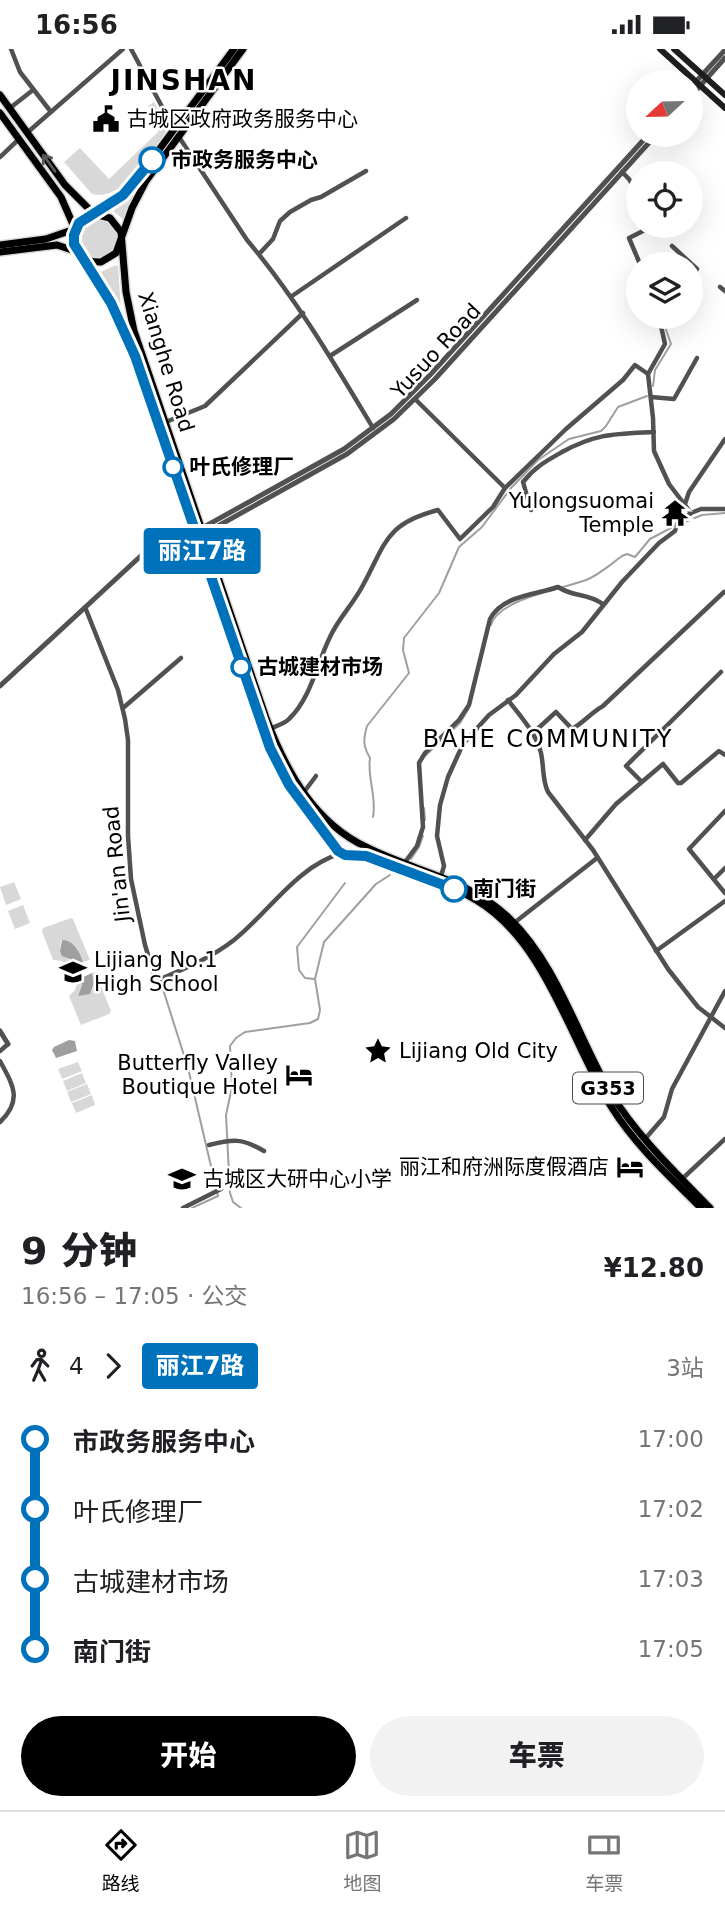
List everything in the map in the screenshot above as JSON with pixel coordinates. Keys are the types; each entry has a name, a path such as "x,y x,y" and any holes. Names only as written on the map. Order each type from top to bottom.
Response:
{"main road":[{"path":"0,252 57,245 92,262 106,261 116,253 141,189 234,49"},
{"path":"79,254 73,240 75,229 82,220 129,190 243,49"},
{"path":"660,49 681,70"},
{"path":"674,49 696,70"},
{"path":"704,77 725,95"},
{"path":"704,91 725,108"},
{"path":"0,95 65,185 94,214 114,221 121,232 121,241"},
{"path":"0,113 61,197 75,229"},
{"path":"0,245 46,239 75,229"},
{"name":"Xianghe Road","path":"121,241 129,311 259,721 274,758 296,795 342,853"},
{"name":"Xianghe Road","path":"79,254 105,291 127,338 270,729 285,764 303,793 321,814 357,843 441,876 480,895 514,923 552,977 613,1095 645,1139 710,1208"},
{"path":"332,842 341,831"},
{"path":"355,855 358,850 357,843"},
{"name":"G353","path":"342,853 366,856 444,884 477,901 508,926 528,951 546,981 600,1088 622,1122 701,1208"}],"street":[{"path":"10,49 20,72 51,112"},
{"path":"27,133 123,49"},
{"path":"131,49 176,133 244,235 292,296 373,428"},
{"path":"704,77 725,50"},
{"path":"704,77 725,58"},
{"path":"10,109 33,90"},
{"path":"0,157 19,139"},
{"name":"Yusuo Road","path":"198,532 344,449 373,428 421,385 637,147"},
{"name":"Yusuo Road","path":"198,532 353,450 383,428 415,399 645,147"},
{"path":"260,253 273,239 279,221 290,212 366,171"},
{"path":"622,172 626,176"},
{"path":"292,296 406,218"},
{"path":"672,246 679,252"},
{"path":"720,287 725,292"},
{"path":"330,356 417,300"},
{"path":"165,422 205,406 303,313"},
{"path":"662,329 664,347 648,374 654,451 691,513"},
{"path":"650,397 674,399 697,358"},
{"path":"270,729 287,720 302,701 329,637 362,588 380,548 393,532 405,522 438,510 460,539 493,507 505,488 566,429 623,380 635,365 648,374"},
{"path":"415,399 505,488"},
{"path":"531,510 523,482 544,461 575,444 599,435 654,432"},
{"path":"685,505 693,485 725,439"},
{"path":"441,876 444,866 437,836 442,796 463,744 489,715 508,701 554,654 582,632 635,567 675,531 677,524 701,509 725,509"},
{"path":"0,686 144,553 162,541 198,532"},
{"path":"405,862 417,846 423,827 419,763 425,753 459,720 469,705 490,619 496,609 510,601 558,587 569,594 590,595 603,604"},
{"path":"533,733 556,712 572,729 576,727 588,715 603,706 724,592"},
{"name":"Jin'an Road","path":"85,607 123,708 128,740 127,821 131,879 155,978 192,965 221,950 313,865 342,853"},
{"path":"123,708 181,659"},
{"path":"641,781 625,766 722,672"},
{"path":"508,701 533,733 542,756 546,789 597,857 656,951 698,1007 725,1028"},
{"path":"585,840 616,804 663,764 678,783 683,782 719,751 725,755"},
{"path":"303,793 316,776"},
{"path":"725,811 689,849 725,893"},
{"path":"514,923 597,857"},
{"path":"714,879 725,868"},
{"path":"656,951 725,901"},
{"path":"645,1139 662,1121 672,1089 725,991"},
{"path":"0,1031 8,1044 0,1051"},
{"path":"0,1061 14,1089 14,1097 11,1109 0,1122"},
{"path":"682,1179 725,1139"},
{"path":"209,1145 230,1140 251,1143 264,1151"},
{"path":"183,1208 220,1189"}],"shaded area":[{"path":"154,102 167,126 166,132 125,184 104,195 92,194 64,162 80,148 109,179 158,132 158,124 148,106"},
{"path":"135,192 124,220 113,211"},
{"path":"98,219 112,225 118,239 112,253 98,259 84,253 78,239 84,225"},
{"path":"118,266 121,310 98,273"},
{"path":"14,882 21,899 6,905 0,887"},
{"path":"23,905 30,923 15,929 8,911"},
{"path":"71,918 90,960 83,962 81,956 61,940 60,950 75,966 72,967 62,961 53,960 42,931 43,928"},
{"path":"62,940 76,947 83,962 75,966 70,959 62,956"},
{"path":"95,972 111,1011 81,1025 69,996 81,978 82,985 78,996 91,992 94,983 92,973"},
{"path":"92,973 94,983 90,994 78,996 82,985 81,978"},
{"path":"69,1040 75,1041 77,1051 56,1058 52,1050 54,1047"},
{"path":"78,1062 82,1071 62,1079 58,1069"},
{"path":"82,1073 86,1083 67,1091 63,1081"},
{"path":"87,1084 91,1094 71,1102 67,1092"},
{"path":"92,1095 95,1105 76,1113 72,1103"}],"waterway":[{"path":"653,386 655,370 671,344 666,329"},
{"path":"373,817 370,758 364,743 367,726 409,673 403,650 404,638 439,593 459,547 482,527 511,488 538,460 569,439 601,431 618,407 647,396"},
{"path":"680,524 702,515 725,513"},
{"path":"491,625 505,608 532,596 586,580 627,554 635,557 650,539 671,528"},
{"path":"426,755 460,723 469,708"},
{"path":"424,808 425,820"},
{"path":"411,859 423,836"},
{"path":"241,1208 233,1202 230,1193 226,1115 232,1087 230,1046 245,1032 310,1023 318,1019 320,1010 315,979 324,942 376,884 390,875"},
{"path":"314,979 305,978 299,970 297,947 345,883"},
{"path":"162,986 188,1068 218,1196 192,1208"}],"bus line":[{"name":"丽江7路","path":"152,160 129,190 110,206 79,223 75,229 74,244 111,303 135,356 270,748 289,785 338,851 345,855 366,856 454,889"}],"place":[{"name":"古城区政府政务服务中心","path":"106,119"},
{"name":"市政务服务中心","path":"152,160"},
{"name":"叶氏修理厂","path":"173,467"},
{"name":"Yulongsuomai Temple","path":"675,513"},
{"name":"古城建材市场","path":"241,667"},
{"name":"南门街","path":"454,889"},
{"name":"Lijiang No.1 High School","path":"73,972"},
{"name":"Lijiang Old City","path":"378,1051"},
{"name":"Butterfly Valley Boutique Hotel","path":"299,1075"},
{"name":"丽江和府洲际度假酒店","path":"630,1167"},
{"name":"古城区大研中心小学","path":"182,1179"}],"district":[{"name":"JINSHAN","path":"184,80"},
{"name":"BAHE COMMUNITY","path":"548,739"}]}
